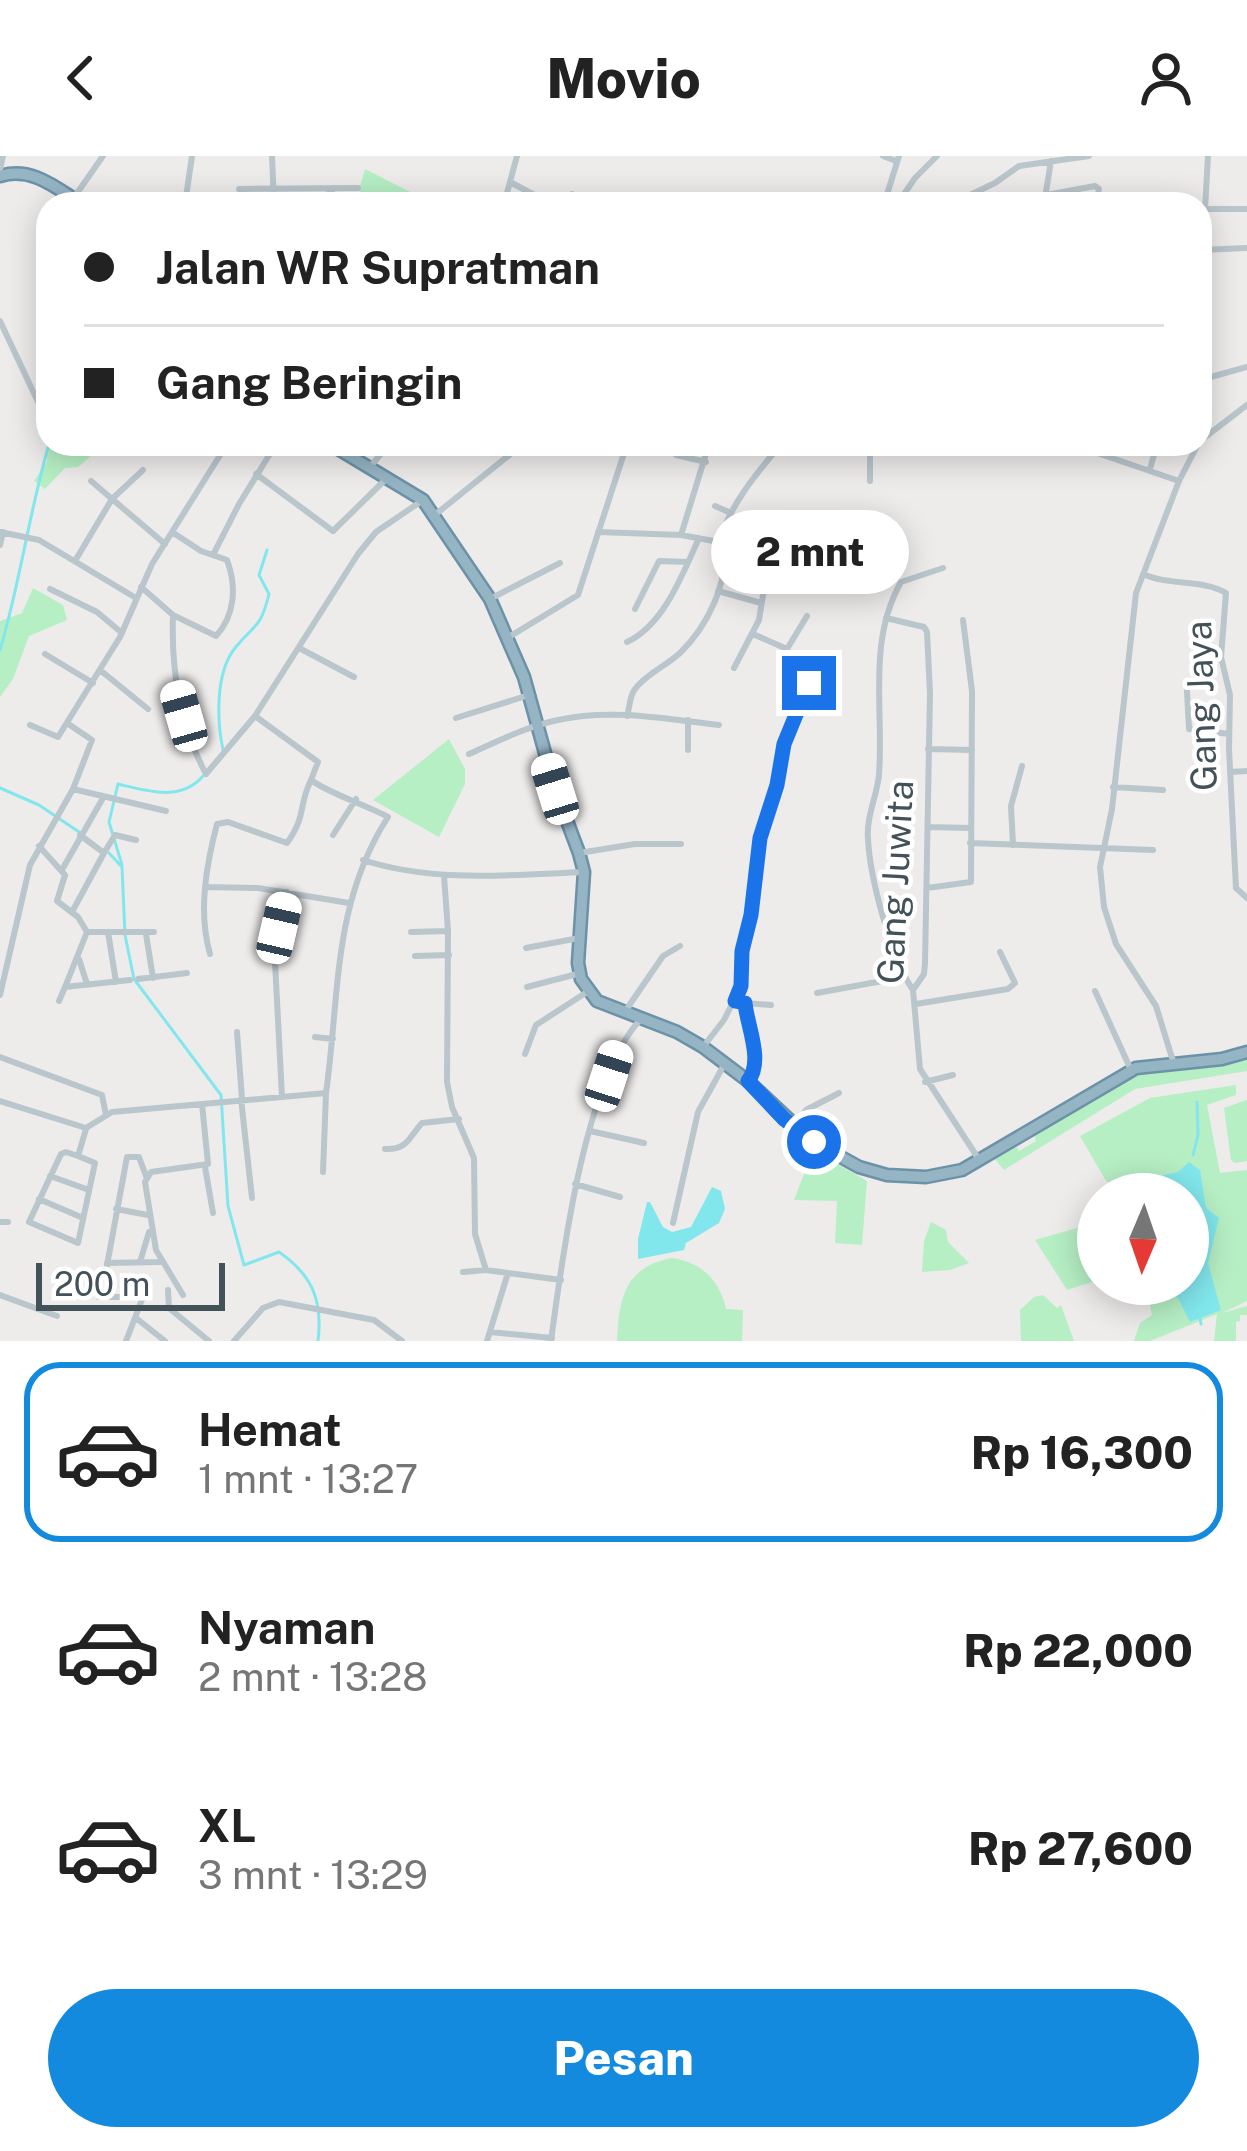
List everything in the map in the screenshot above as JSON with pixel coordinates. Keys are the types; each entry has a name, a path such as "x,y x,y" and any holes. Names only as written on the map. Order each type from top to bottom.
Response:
{"highway":[{"path":"0,173 27,174 61,192"},
{"path":"351,456 423,500 490,599 529,695 555,789 580,853 584,872 580,973 597,1001 703,1047 748,1081 794,1127 859,1167 887,1175 944,1175 980,1161 1131,1070 1247,1052"}],"street":[{"path":"0,173 3,156"},
{"path":"83,192 103,156"},
{"path":"187,192 192,156"},
{"path":"272,156 274,190"},
{"path":"509,192 517,156"},
{"path":"883,156 898,159 888,192"},
{"path":"905,192 937,156"},
{"path":"1016,156 1018,166"},
{"path":"976,192 1018,166 1089,156"},
{"path":"1205,192 1208,156"},
{"path":"1044,192 1051,161"},
{"path":"512,183 529,192"},
{"path":"239,190 358,188"},
{"path":"332,192 336,190"},
{"path":"1212,209 1247,209"},
{"path":"1212,249 1247,248"},
{"path":"0,321 36,398"},
{"path":"1212,377 1247,367"},
{"path":"1212,433 1247,405"},
{"path":"30,725 58,737 122,633 141,587 220,456"},
{"path":"213,555 268,456"},
{"path":"370,467 379,456"},
{"path":"436,514 508,456"},
{"path":"506,639 578,595 623,456"},
{"path":"680,456 706,462"},
{"path":"681,535 707,456"},
{"path":"718,542 731,513 772,456"},
{"path":"869,456 870,481"},
{"path":"1101,456 1179,481"},
{"path":"1150,469 1154,456"},
{"path":"1173,1061 1156,1006 1119,952 1100,879 1132,615 1142,574 1192,456"},
{"path":"75,561 112,499 143,470"},
{"path":"256,475 332,531 388,477"},
{"path":"91,481 165,544"},
{"path":"173,615 171,666 205,773 255,716 358,554 376,532 423,500"},
{"path":"715,506 731,513"},
{"path":"0,544 2,532 39,540 136,598"},
{"path":"141,587 173,615 219,635 229,619 233,598 230,564 172,532"},
{"path":"597,532 699,538 718,542 726,556 718,591 685,647 634,690 627,716"},
{"path":"627,642 647,628 665,605 699,538"},
{"path":"734,668 753,634 769,557"},
{"path":"635,609 659,561 688,562"},
{"path":"490,599 560,563"},
{"path":"913,990 904,977 867,835 879,774 880,643 901,582 943,568"},
{"name":"Gang Jaya","path":"1142,574 1226,593 1221,657 1230,694 1234,882 1247,898"},
{"path":"50,589 97,612 122,633"},
{"path":"718,591 762,604"},
{"path":"753,634 787,650 807,616"},
{"name":"Gang Juwita","path":"886,618 927,629 924,974 913,990 920,1070 980,1161"},
{"path":"927,888 970,883 971,673 963,620"},
{"path":"301,649 354,677"},
{"path":"45,654 93,683"},
{"path":"100,670 148,709"},
{"path":"748,1081 756,1068 740,1002 742,951 760,838 784,744 809,683"},
{"path":"1187,691 1189,729 1229,734"},
{"path":"456,718 529,695"},
{"path":"210,954 203,930 208,860 217,824 228,822 287,843 303,818 301,800 318,762 255,716"},
{"path":"469,754 581,716 719,725"},
{"path":"688,720 688,750"},
{"path":"0,994 26,896 25,882 39,846 73,789 92,740 67,723"},
{"path":"928,749 972,750"},
{"path":"1013,845 1012,800 1022,766"},
{"path":"1230,772 1247,772"},
{"path":"311,780 388,817 363,860 338,958 322,1172"},
{"path":"1113,787 1163,790"},
{"path":"73,789 166,811"},
{"path":"87,932 58,901 63,868 82,833 109,799"},
{"path":"334,835 356,799"},
{"path":"928,827 971,828"},
{"path":"82,833 104,851"},
{"path":"72,912 113,838 136,840"},
{"path":"970,843 1153,850"},
{"path":"580,853 635,844 681,844"},
{"path":"39,846 63,868"},
{"path":"363,860 401,873 444,876 584,872"},
{"path":"444,876 447,1082 452,1107 475,1158 476,1234 486,1270"},
{"path":"206,887 287,892 349,903"},
{"path":"282,1097 275,962 287,892"},
{"path":"87,932 150,932 152,978"},
{"path":"58,1001 87,932"},
{"path":"108,932 116,982"},
{"path":"411,932 448,932"},
{"path":"526,948 579,938"},
{"path":"624,1013 663,956 680,946"},
{"path":"916,1004 1012,986 1013,974 1000,952"},
{"path":"415,956 448,955"},
{"path":"78,957 87,984"},
{"path":"527,987 580,973"},
{"path":"65,987 187,974"},
{"path":"818,993 904,977"},
{"path":"525,1054 536,1025 588,992"},
{"path":"1095,992 1131,1070"},
{"path":"740,1002 771,1005"},
{"path":"703,1047 740,1002"},
{"path":"507,1274 488,1337 552,1339 575,1184 619,1046 641,1019"},
{"path":"237,1032 252,1198"},
{"path":"315,1036 333,1039"},
{"path":"0,1057 102,1095 106,1115"},
{"path":"674,1223 698,1112 724,1063"},
{"path":"925,1082 953,1075"},
{"path":"78,1156 86,1128 106,1115 326,1093"},
{"path":"794,1127 806,1110 839,1093"},
{"path":"0,1101 86,1128"},
{"path":"202,1104 213,1214"},
{"path":"385,1149 396,1150 408,1143 422,1123 460,1119"},
{"path":"590,1131 644,1143"},
{"path":"63,1153 78,1156 95,1161 78,1244 28,1222 63,1153"},
{"path":"105,1276 127,1157 139,1157 146,1176 150,1228 161,1262 184,1295"},
{"path":"146,1176 206,1167"},
{"path":"50,1176 89,1190"},
{"path":"575,1184 620,1197"},
{"path":"39,1199 83,1218"},
{"path":"116,1209 149,1215"},
{"path":"140,1262 150,1228"},
{"path":"107,1263 161,1262"},
{"path":"463,1272 486,1270 561,1280"},
{"path":"168,1290 171,1310 208,1341"},
{"path":"0,1295 57,1316"},
{"path":"99,1297 142,1295 126,1341"},
{"path":"234,1341 269,1304 374,1320 402,1341"},
{"path":"136,1318 165,1341"}],"green space":[{"path":"365,169 410,192 360,192"},
{"path":"47,456 91,456 78,467 65,468 45,489 34,481"},
{"path":"33,588 63,605 67,620 29,636 13,679 0,697 0,621 22,613"},
{"path":"449,739 465,769 465,784 439,837 373,800"},
{"path":"1247,1054 1247,1071 1135,1089 1004,1170 994,1158 1036,1141 1034,1135 1138,1073 1210,1067"},
{"path":"1236,1085 1236,1095 1207,1105 1220,1173 1247,1170 1247,1301 1222,1313 1247,1306 1247,1315 1240,1315 1236,1322 1236,1341 1214,1341 1217,1314 1150,1341 1134,1341 1140,1323 1152,1315 1150,1305 1209,1305 1209,1173 1101,1173 1080,1136 1150,1098"},
{"path":"1247,1100 1247,1161 1235,1163 1224,1108"},
{"path":"813,1150 867,1181 862,1245 835,1243 837,1201 794,1200"},
{"path":"931,1222 946,1230 948,1242 969,1263 922,1272"},
{"path":"1077,1228 1077,1287 1067,1290 1035,1240"},
{"path":"672,1258 708,1274 726,1309 743,1310 742,1341 617,1341 627,1287 643,1269"},
{"path":"1043,1295 1057,1308 1061,1305 1074,1341 1021,1341 1020,1310"}],"water":[{"path":"1189,1162 1200,1173 1174,1173"},
{"path":"712,1187 721,1191 725,1209 719,1223 686,1243 684,1250 638,1259 647,1202 663,1227 672,1232 691,1227"},
{"path":"1209,1210 1219,1218 1209,1259"},
{"path":"1209,1267 1221,1310 1190,1322 1182,1305 1209,1305"}],"waterway":[{"path":"0,650 46,456"},
{"path":"223,750 219,712 224,670 266,606 269,594 259,575 267,550"},
{"path":"122,865 109,822 118,784 174,792 203,776"},
{"path":"0,788 39,805 82,834"},
{"path":"109,853 122,867 125,935 134,979 221,1095 228,1206 244,1265 279,1252 300,1270 317,1301 318,1341"},
{"path":"1193,1155 1197,1102"},
{"path":"1200,1318 1201,1324"}],"route":[{"path":"809,683 784,744 760,838 741,986 735,1001 745,1003 755,1058 756,1068 748,1081 814,1142"}]}
